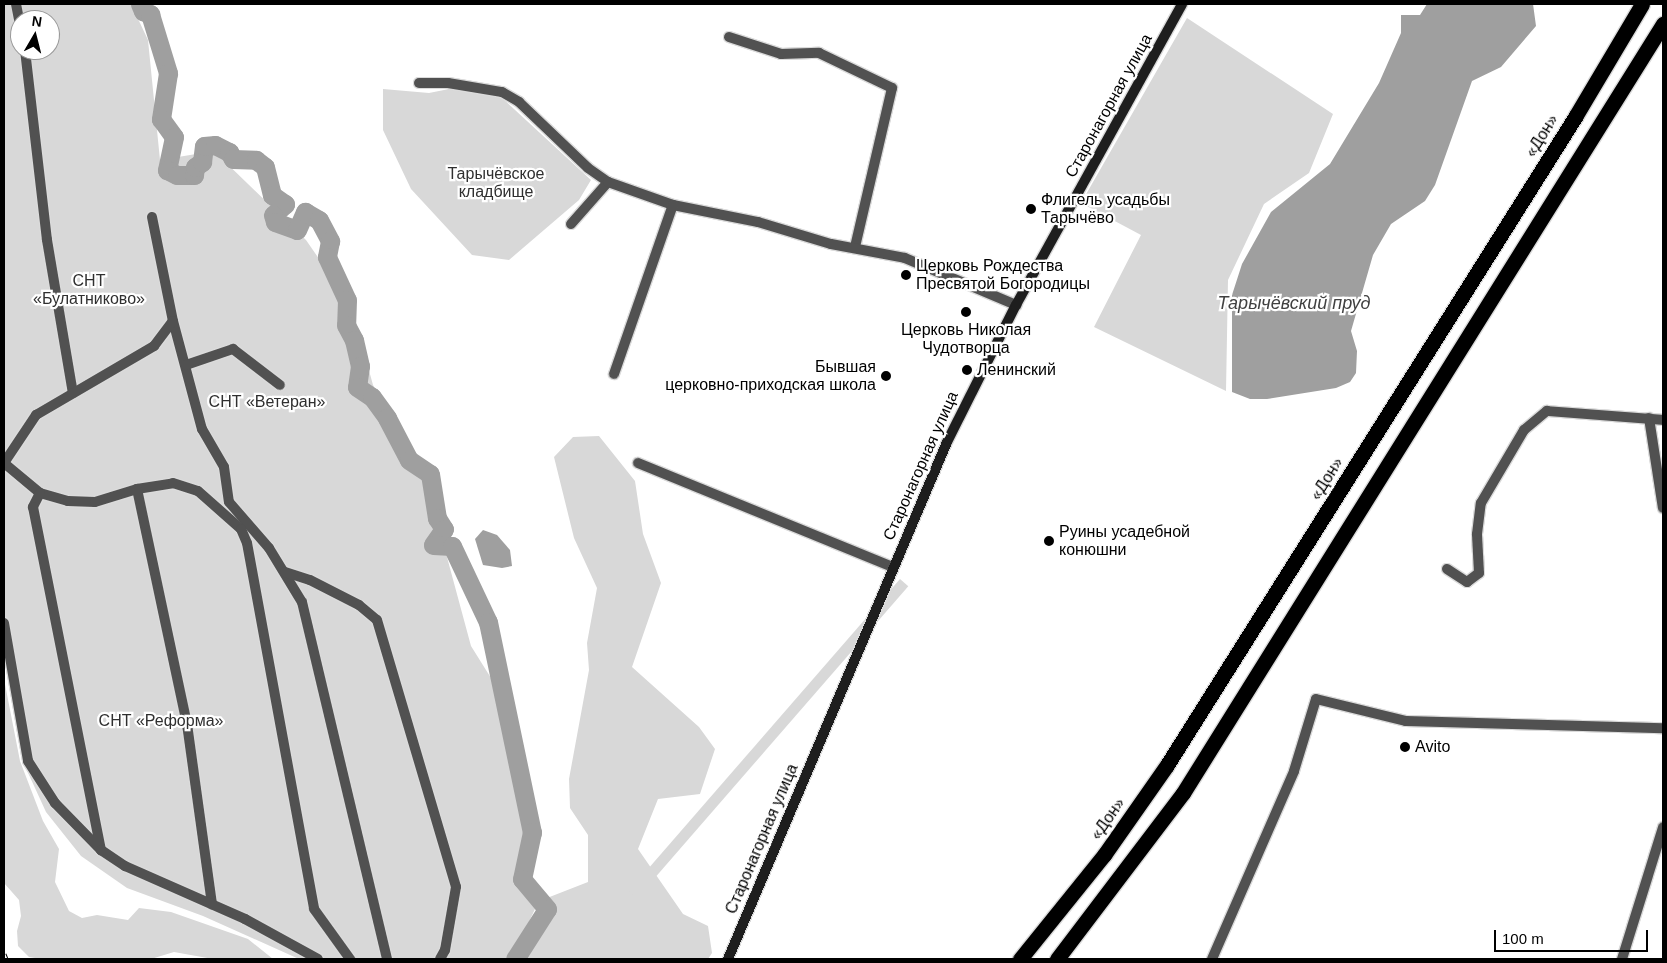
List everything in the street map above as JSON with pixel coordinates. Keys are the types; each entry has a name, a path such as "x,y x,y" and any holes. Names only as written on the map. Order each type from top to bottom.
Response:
{"highway":[{"name":"«Дон»","path":"1020,959 1104,855 1167,765 1574,117 1642,4"},
{"path":"1057,959 1183,793 1663,24"}],"main road":[{"name":"Старонагорная улица","path":"728,959 947,442 1016,304 1182,4"}],"street":[{"path":"729,37 781,54 819,53 892,88 854,247"},
{"path":"26,60 47,240 73,393"},
{"path":"419,83 448,83 502,92 519,102 588,168 608,182 673,205 758,222 831,244 905,258 1016,304"},
{"path":"571,224 608,182"},
{"path":"614,374 673,205"},
{"path":"152,217 173,321 202,429 224,467 229,502 285,572 302,602 387,959"},
{"path":"173,321 154,346 105,377 36,415 4,463 40,492 68,501 95,502 136,488 172,483 198,491 224,512 244,536 314,908 350,959"},
{"path":"186,365 233,349 280,385"},
{"path":"1447,569 1467,582 1479,573 1477,534 1481,503 1524,430 1547,411 1663,420"},
{"path":"1649,418 1663,508"},
{"path":"638,464 893,566"},
{"path":"136,488 187,724 212,904"},
{"path":"40,492 33,507 101,850"},
{"path":"285,572 310,580 359,606 377,620 456,887 445,950 440,959"},
{"path":"4,623 28,761 55,803 101,850 125,866 212,904 318,959"},
{"path":"1212,959 1294,771 1316,699 1406,721 1663,728"},
{"path":"1622,959 1663,827"}],"green space":[{"path":"4,4 131,4 148,40 160,160 214,151 306,240 351,305 373,385 424,472 471,646 514,715 535,909 511,959 299,959 203,916 127,888 81,856 46,812 24,764 4,655"},
{"path":"1187,18 1333,114 1309,173 1264,204 1228,280 1226,391 1094,327 1141,235 1081,203"},
{"name":"Тарычёвское кладбище","path":"454,88 502,98 591,180 579,200 509,260 472,255 411,189 383,130 383,89 429,93"},
{"path":"599,436 635,481 643,534 661,583 632,667 699,727 715,749 700,794 658,799 638,849 683,914 708,926 712,953 708,959 516,959 547,898 588,882 588,835 570,808 569,779 589,670 587,643 597,588 574,538 554,457 573,437"},
{"path":"900,579 908,586 637,898 629,891"},
{"path":"4,679 20,761 43,821 59,849 55,882 69,911 82,918 97,915 128,920 139,908 171,912 248,939 273,959 213,959 174,952 151,959 41,959 29,957 18,946 17,931 21,916 19,900 4,883"}],"water":[{"name":"Тарычёвский пруд","path":"1427,4 1533,4 1536,26 1501,67 1472,81 1435,185 1425,201 1391,224 1373,255 1351,331 1357,351 1356,373 1350,382 1336,388 1267,399 1250,399 1232,392 1232,295 1242,264 1271,212 1330,164 1379,83 1401,33 1401,15 1420,15"},
{"path":"483,530 497,535 510,550 512,566 502,568 483,565 475,539"}],"waterway":[{"path":"140,4 143,11 150,14 168,73 161,119 174,137 167,170 177,175 194,175 195,167 202,162 204,146 215,145 229,152 233,159 256,160 265,167 272,195 285,204 273,215 275,222 297,230 305,212 319,220 330,241 327,257 347,300 346,325 354,340 360,366 357,387 372,397 387,418 409,460 430,474 437,518 444,529 433,545 452,546 488,622 532,832 522,879 547,909 515,959"}],"railway":[{"path":"4,954 6,959"}],"place":[{"name":"Флигель усадьбы Тарычёво","path":"1031,209"},
{"name":"Церковь Рождества Пресвятой Богородицы","path":"906,275"},
{"name":"Церковь Николая Чудотворца","path":"966,312"},
{"name":"Ленинский","path":"967,370"},
{"name":"Бывшая церковно-приходская школа","path":"886,376"},
{"name":"Руины усадебной конюшни","path":"1049,541"},
{"name":"Avito","path":"1405,747"}],"park label":[{"name":"СНТ «Булатниково»","path":"89,290"},
{"name":"СНТ «Ветеран»","path":"267,402"},
{"name":"СНТ «Реформа»","path":"161,721"}]}
